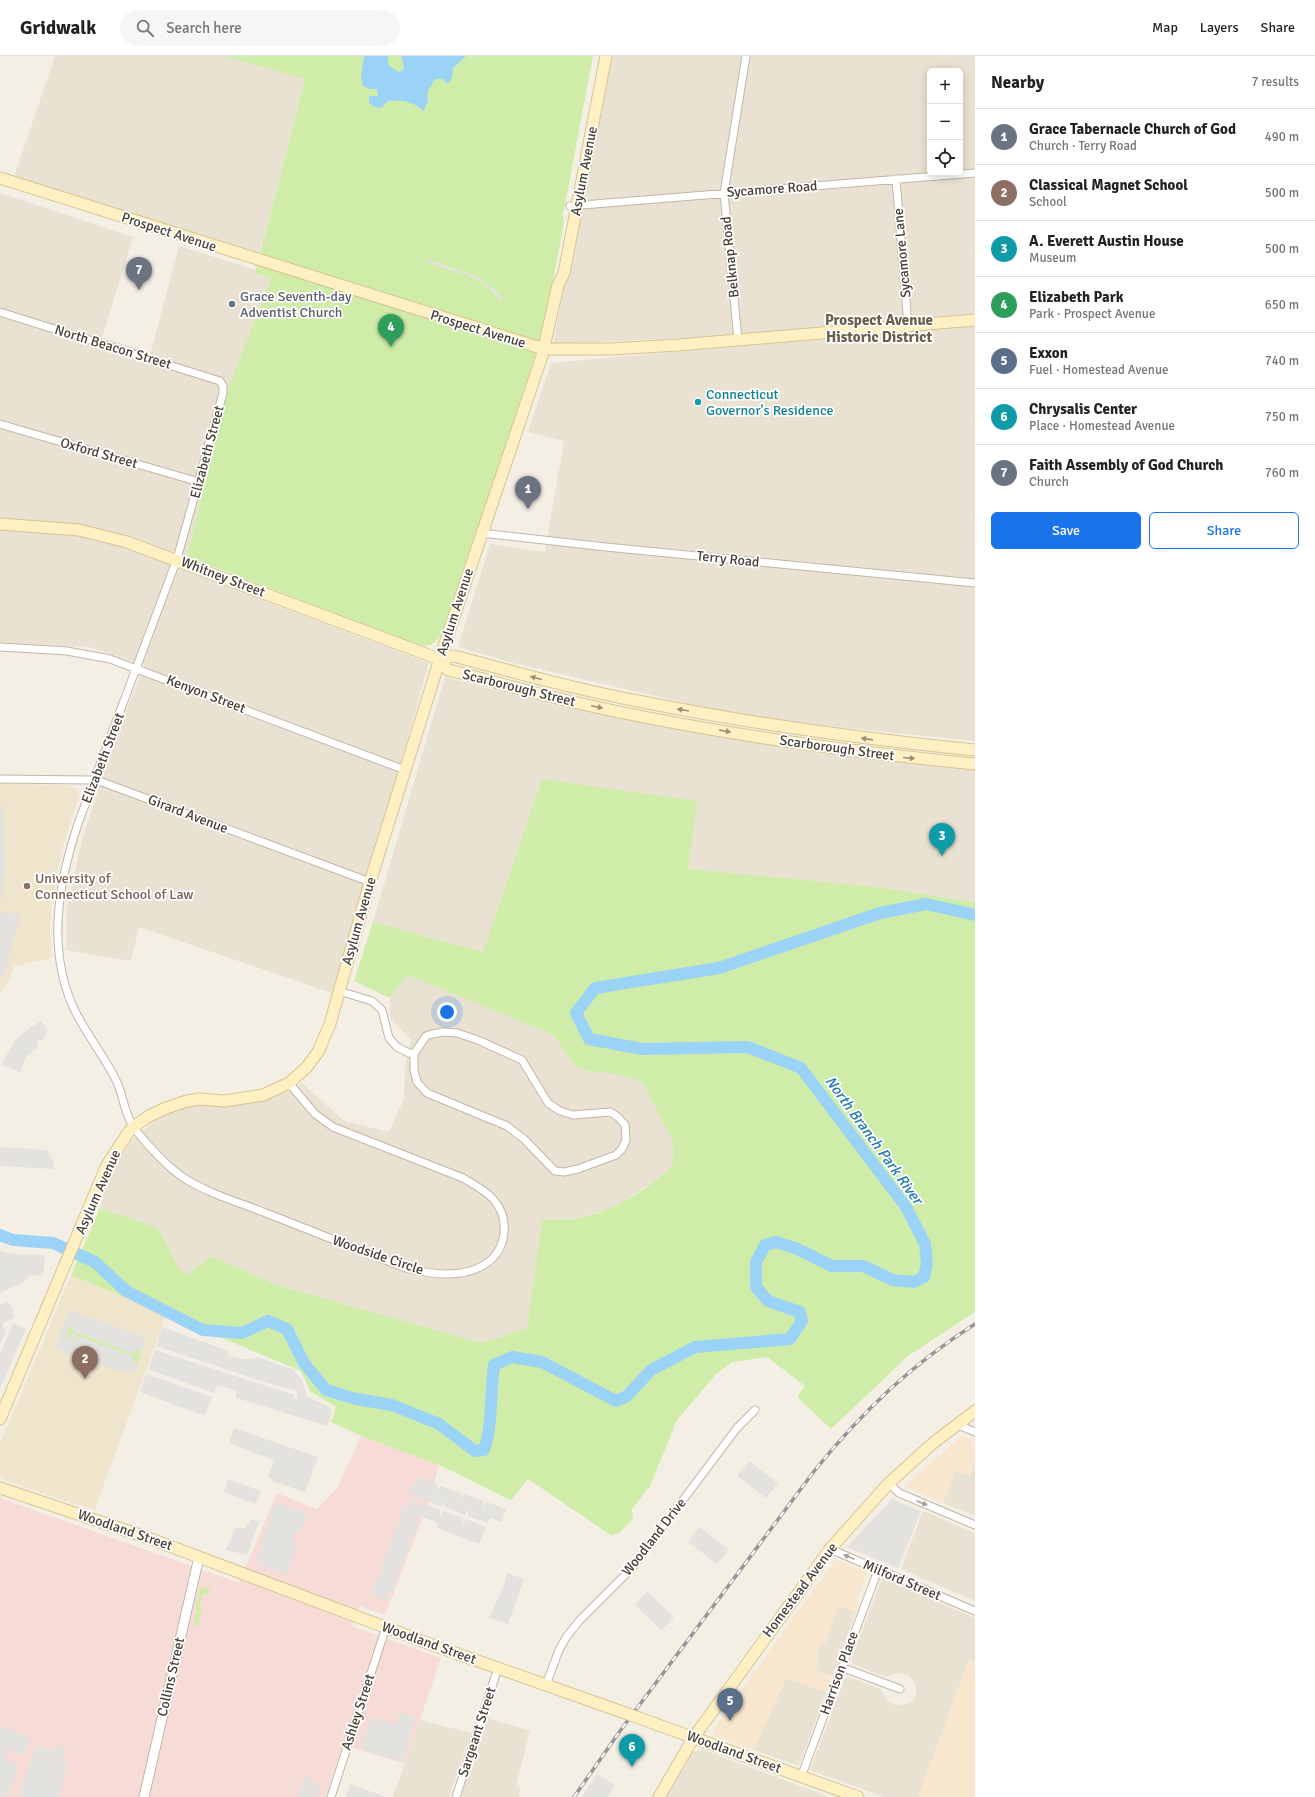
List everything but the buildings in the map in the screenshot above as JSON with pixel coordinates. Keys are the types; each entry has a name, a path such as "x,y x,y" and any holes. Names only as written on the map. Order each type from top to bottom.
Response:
{"main road":[{"name":"Asylum Avenue","path":"0,1418 66,1266 109,1160 133,1126 149,1116 177,1103 200,1099 224,1101 246,1099 263,1095 289,1083 306,1068 318,1052 330,1024 370,882 440,659 544,349 558,285 564,273 598,56"},
{"name":"Asylum Avenue","path":"574,205 606,56"},
{"name":"Prospect Avenue","path":"0,178 544,349 611,349 975,320"},
{"name":"Whitney Street","path":"0,524 66,528 103,534 177,559 440,659"},
{"name":"Scarborough Street","path":"975,750 888,742 776,726 642,702 551,682 454,656 440,659 448,670 548,696 639,716 774,740 887,756 975,764"},
{"path":"548,696 551,682"},
{"path":"639,716 642,702"},
{"path":"774,740 776,726"},
{"path":"887,756 888,742"},
{"name":"Homestead Avenue","path":"659,1797 694,1737 830,1549 889,1483 956,1424 975,1411"},
{"name":"Woodland Street","path":"0,1488 199,1556 498,1668 858,1797"}],"street":[{"name":"Belknap Road","path":"738,340 724,193 746,56"},
{"name":"Sycamore Road","path":"574,205 975,172"},
{"name":"Sycamore Lane","path":"896,179 908,326"},
{"name":"North Beacon Street","path":"0,312 220,381 223,386"},
{"name":"Elizabeth Street","path":"133,1126 128,1115 121,1089 82,1024 69,997 62,973 58,946 58,908 66,862 79,821 177,559 223,393 223,386"},
{"name":"Oxford Street","path":"0,424 199,482"},
{"name":"Terry Road","path":"482,533 606,547 975,583"},
{"name":"Kenyon Street","path":"0,647 37,648 83,653 110,659 405,770"},
{"name":"Girard Avenue","path":"0,779 94,781 130,792 370,882"},
{"path":"339,991 372,1001 382,1010 389,1038 397,1047 414,1054"},
{"path":"444,1032 457,1033 478,1040 522,1060 548,1103 560,1111 572,1116 610,1112 618,1117 625,1125 626,1140 622,1149 616,1155 578,1169 564,1172 556,1171 524,1138 507,1126 427,1093 417,1082 414,1070 414,1054 426,1036 432,1034 444,1032"},
{"name":"Woodside Circle","path":"133,1126 170,1168 199,1185 406,1268 422,1272 453,1274 483,1266 493,1257 500,1248 505,1226 502,1212 493,1199 479,1188 462,1178 334,1127 315,1114 289,1083"},
{"name":"Woodland Drive","path":"546,1685 559,1650 580,1620 632,1568 737,1428 754,1410"},
{"path":"956,1424 975,1432"},
{"path":"889,1483 899,1493 975,1525"},
{"name":"Milford Street","path":"830,1549 975,1611"},
{"name":"Collins Street","path":"144,1797 199,1556"},
{"name":"Harrison Place","path":"801,1777 878,1570"},
{"name":"Ashley Street","path":"330,1797 386,1627"},
{"path":"841,1667 900,1689"},
{"name":"Sargeant Street","path":"456,1797 498,1668"}],"shaded area":[{"path":"55,56 223,56 305,78 259,255 14,177"},
{"path":"609,56 975,56 975,317 796,333 553,344"},
{"path":"0,193 133,237 102,338 151,352 179,246 256,270 255,273 271,278 228,389 187,556 180,569 429,663 365,887 332,993 139,927 131,961 66,950 67,907 83,836 118,732 144,665 89,647 0,643"},
{"path":"427,259 478,277 496,291 502,301 500,302 493,292 470,276 437,266 426,261"},
{"path":"975,325 975,741 750,718 509,662 458,647 490,544 545,552 564,441 528,432 551,363"},
{"path":"445,677 553,705 819,753 975,770 975,902 870,886 688,869 542,779 483,952 373,922"},
{"name":"University of Connecticut School of Law","path":"0,784 70,785 71,787 78,789 80,795 63,846 52,900 50,929 52,958 14,966 10,979 0,993"},
{"path":"0,805 3,805 5,867 2,899 0,899"},
{"path":"0,911 20,915 5,974 0,979"},
{"path":"407,975 555,1035 575,1066 588,1071 617,1074 642,1082 673,1141 673,1165 659,1178 615,1207 579,1218 542,1220 527,1328 482,1343 277,1285 211,1256 187,1275 179,1268 158,1228 100,1208 104,1192 115,1165 132,1140 156,1120 175,1109 201,1105 242,1105 288,1092 302,1083 344,1121 389,1132 404,1099 405,1066 411,1040 390,1018 390,998"},
{"path":"41,1021 48,1031 42,1041 39,1039 37,1041 39,1046 26,1057 20,1072 1,1064 15,1041 28,1029"},
{"path":"0,1147 47,1150 54,1163 54,1169 0,1166"},
{"path":"0,1251 12,1254 45,1255 43,1275 29,1276 22,1283 0,1293"},
{"path":"71,1275 166,1315 95,1509 64,1501 0,1478 0,1444"},
{"path":"7,1301 12,1307 14,1318 3,1323 3,1327 6,1331 0,1344 0,1305"},
{"path":"69,1310 144,1337 142,1341 145,1342 141,1354 138,1348 135,1354 73,1331 74,1326 70,1327 67,1336 71,1339 73,1334 134,1356 132,1361 138,1362 134,1374 131,1370 129,1370 127,1374 90,1361 91,1355 76,1350 73,1355 55,1348"},
{"path":"13,1323 26,1329 0,1389 0,1354"},
{"path":"162,1327 229,1351 228,1355 233,1357 241,1359 260,1358 292,1369 302,1380 307,1396 315,1401 327,1405 332,1412 327,1426 237,1398 236,1391 217,1385 214,1393 148,1369 155,1350 294,1395 293,1400 297,1398 297,1391 261,1381 156,1346"},
{"path":"146,1374 212,1397 205,1416 140,1392"},
{"path":"234,1428 318,1457 305,1492 272,1481 272,1479 268,1477 274,1460 229,1443"},
{"path":"361,1436 439,1465 428,1504 385,1615 360,1606 352,1626 441,1658 405,1764 343,1745 325,1797 0,1797 0,1498 239,1583 277,1493 317,1509 337,1488"},
{"path":"962,1436 975,1442 975,1463 970,1476 955,1471 943,1503 904,1486"},
{"path":"749,1461 778,1483 766,1498 737,1476"},
{"path":"975,1463 975,1516 943,1503 955,1470 969,1476"},
{"path":"417,1477 438,1485 437,1491 441,1486 461,1493 460,1499 464,1494 484,1501 483,1507 487,1502 506,1509 502,1522 490,1518 488,1523 468,1516 468,1510 466,1511 465,1515 445,1507 445,1502 441,1506 408,1494 413,1482 416,1482"},
{"path":"228,1479 261,1491 256,1504 224,1492"},
{"path":"411,1499 416,1500 417,1507 421,1502 440,1510 440,1515 442,1515 443,1511 463,1518 463,1524 466,1519 486,1527 479,1544 437,1528 437,1522 415,1515 415,1518 419,1520 412,1540 406,1539 411,1543 401,1569 395,1569 400,1572 392,1592 386,1592 390,1597 389,1601 371,1594 379,1574 385,1574 380,1571 387,1551 393,1552 388,1548 396,1528 402,1529 397,1525 404,1505 410,1506"},
{"path":"892,1499 921,1511 898,1568 847,1547"},
{"path":"276,1502 307,1513 300,1533 294,1533 293,1541 297,1545 288,1575 259,1565 260,1562 256,1560"},
{"path":"923,1511 975,1533 975,1601 901,1569"},
{"path":"252,1519 259,1522 247,1555 226,1550 235,1528 245,1528"},
{"path":"699,1527 729,1549 717,1564 688,1542"},
{"path":"836,1559 867,1572 856,1603 859,1605 856,1612 838,1605 825,1644 821,1642 817,1653 820,1655 815,1670 832,1676 826,1692 786,1678 754,1750 713,1735 712,1732"},
{"path":"507,1573 524,1579 508,1624 489,1618 504,1585"},
{"path":"882,1578 975,1618 975,1661 969,1659 918,1797 884,1797 810,1770 845,1678 849,1677 880,1689 886,1699 894,1705 912,1702 916,1695 916,1685 909,1676 899,1673 885,1677 853,1664 851,1660"},
{"path":"647,1591 674,1617 661,1630 635,1605"},
{"path":"838,1605 856,1612 832,1676 815,1670 820,1655 817,1653 821,1642 825,1643"},
{"path":"969,1659 975,1661 975,1797 918,1797"},
{"path":"786,1678 826,1692 799,1766 754,1750"},
{"path":"400,1712 416,1718 402,1762 362,1749 361,1743 370,1717 395,1725"},
{"path":"487,1718 530,1731 516,1786 521,1788 519,1797 461,1797"},
{"path":"420,1720 471,1733 449,1797 393,1797"},
{"path":"0,1726 31,1739 23,1755 7,1750 4,1757 14,1763 17,1770 8,1794 6,1793 4,1797 0,1796"},
{"path":"57,1744 65,1747 62,1761 68,1763 59,1797 26,1797 18,1795 37,1746 55,1750"},
{"path":"702,1749 829,1797 667,1797 693,1752"},
{"path":"597,1774 615,1785 608,1797 582,1797"},
{"path":"304,1776 321,1786 318,1797 298,1797"},
{"path":"350,1784 386,1797 346,1797"}],"green space":[{"path":"223,56 593,56 563,214 564,223 549,301 533,362 441,636 431,645 418,646 187,556 228,389 271,278 255,273 305,79"},
{"path":"542,779 697,801 688,869 870,886 975,902 975,1312 908,1356 831,1429 797,1397 805,1386 767,1357 732,1362 716,1374 677,1420 650,1486 632,1509 633,1519 618,1534 615,1533 612,1536 528,1479 511,1500 439,1465 361,1436 331,1422 336,1407 310,1391 301,1371 71,1275 100,1208 158,1228 179,1268 187,1275 211,1256 277,1285 482,1343 527,1328 542,1220 570,1219 592,1215 617,1205 641,1191 673,1165 673,1141 642,1082 617,1074 588,1071 575,1066 554,1035 407,975 390,998 354,981 373,922 483,952"},
{"path":"73,1326 74,1332 135,1353 136,1349 139,1349 141,1353 138,1362 132,1361 134,1356 72,1334 71,1339 69,1339 67,1336 70,1327"},
{"path":"201,1586 210,1589 209,1595 202,1594 200,1607 202,1608 200,1617 197,1620 200,1623 199,1626 194,1625 197,1610 195,1609"}],"water":[{"path":"364,56 388,56 388,64 399,72 403,70 404,66 401,56 466,56 453,68 450,82 447,83 442,79 435,79 427,93 428,102 423,111 416,105 402,101 388,101 381,108 375,107 369,103 369,96 378,96 377,89 370,89 363,86 361,76"}],"waterway":[{"name":"North Branch Park River","path":"0,1235 13,1240 53,1243 95,1262 126,1291 203,1330 242,1333 268,1321 287,1329 304,1363 326,1390 356,1399 392,1405 439,1424 475,1451 484,1450 489,1430 494,1365 512,1357 542,1362 616,1401 627,1396 651,1370 695,1347 790,1339 802,1321 800,1312 768,1301 756,1287 756,1262 765,1245 776,1242 795,1248 832,1266 863,1266 893,1280 914,1282 924,1277 927,1264 925,1244 906,1207 801,1068 748,1047 642,1049 589,1039 576,1013 595,988 719,968 880,913 926,904 975,915"}],"railway":[{"path":"574,1797 620,1731 833,1448 889,1390 930,1356 975,1324"}],"place":[{"name":"Faith Assembly of God Church","path":"139,290"},
{"name":"Grace Seventh-day Adventist Church","path":"232,304"},
{"name":"Elizabeth Park","path":"391,347"},
{"name":"Connecticut Governor's Residence","path":"698,402"},
{"name":"Grace Tabernacle Church of God","path":"528,509"},
{"name":"A. Everett Austin House","path":"942,856"},
{"name":"University of Connecticut School of Law","path":"27,886"},
{"name":"Classical Magnet School","path":"85,1379"},
{"name":"Exxon","path":"730,1721"},
{"name":"Chrysalis Center","path":"632,1767"}],"district":[{"name":"Prospect Avenue Historic District","path":"879,328"}]}
